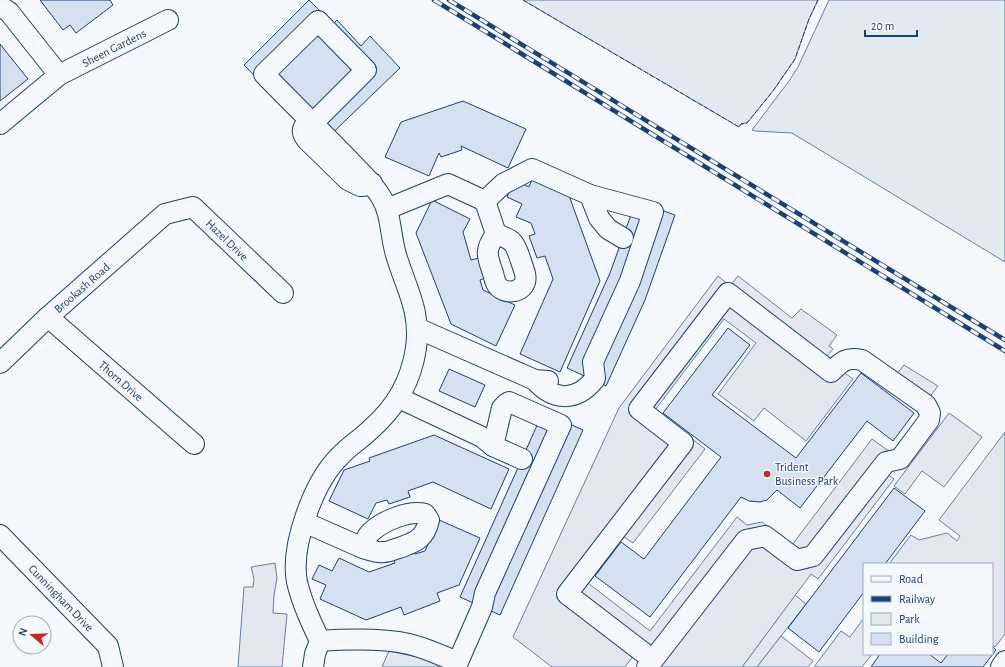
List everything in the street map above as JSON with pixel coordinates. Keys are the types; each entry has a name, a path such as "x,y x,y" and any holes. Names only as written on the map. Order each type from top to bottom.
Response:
{"street":[{"path":"0,6 9,12 59,75"},
{"name":"Sheen Gardens","path":"0,124 59,75 168,20"},
{"path":"308,125 366,70 318,21 264,74 308,125 372,185 382,197 387,210 395,253 410,292 417,328 413,364 399,398 384,417 333,463 306,513 298,545 296,567 297,581 304,605 320,641 315,654 313,667"},
{"path":"337,128 367,160 375,175 372,185"},
{"path":"485,201 503,184 532,169 590,195 653,212 630,281 593,362 594,380 581,393 562,397 541,388 535,380"},
{"path":"387,210 448,184 485,201 496,234"},
{"path":"590,195 599,218 608,229 622,238"},
{"name":"Hazel Drive","path":"165,214 193,207 283,293"},
{"name":"Brookash Road","path":"0,363 48,317 165,214"},
{"path":"728,293 831,372 846,360 855,358 862,360 926,405 930,413 929,420 900,459 886,462 813,556 797,560 765,536 746,540 650,664 566,594 683,443 639,409 728,293"},
{"name":"Thorn Drive","path":"48,317 194,444"},
{"path":"417,328 535,380 545,380 563,388 569,388 579,382 583,375"},
{"path":"399,398 482,437 493,446 522,459"},
{"path":"320,641 340,640 397,642 435,652 458,662 482,607 485,593 561,425 509,402 502,408 493,446"},
{"path":"304,522 363,548"},
{"name":"Cunningham Drive","path":"0,535 108,646 112,667"},
{"path":"435,652 450,652 455,649 475,604"},
{"path":"1001,667 1005,661"}],"green space":[{"path":"523,0 818,0 809,19 795,59 773,91 747,123 741,124 739,127"},
{"path":"829,0 1005,0 1005,262 792,133 752,130 798,67"},
{"path":"795,595 806,604 757,667 742,667"}],"shaded area":[{"path":"718,276 730,286 738,276 792,318 801,309 837,335 829,346 833,349 826,357 830,361 839,352 853,349 861,350 896,375 904,365 938,386 928,399 933,405 884,472 894,479 818,579 811,574 742,667 650,667 634,655 625,667 552,667 513,637 619,408","holes":["724,319 756,343 718,394 754,421 764,408 806,441 853,379 842,371 858,366 921,414 894,450 890,452 872,439 792,545 762,522 747,525 737,517 650,631 588,583 624,537 633,543 705,449 655,410"]},
{"path":"949,413 982,437 944,487 922,471 905,494 894,486"},
{"path":"1005,432 1005,634 995,647 993,646 993,563 890,563 911,535 919,540 947,533 957,541 960,536 939,520"},
{"path":"275,563 277,578 273,613 287,614 282,667 238,667 244,587 253,587 254,579 251,567"},
{"path":"863,619 863,655 871,655 862,667 814,667 841,631 850,637"},
{"path":"781,636 813,661 808,667 757,667"},
{"path":"389,651 422,658 442,667 382,667"}],"building":[{"path":"40,0 110,0 113,5 76,33 70,25 63,30"},
{"path":"309,0 333,24 337,20 361,46 370,36 400,68 321,144 244,65"},
{"path":"0,44 28,79 0,101"},
{"path":"463,101 526,129 508,168 461,146 462,150 441,157 439,153 429,176 385,157 401,122"},
{"path":"534,175 567,190 600,281 560,372 520,354 553,279 545,256 537,258 529,236 535,234 531,223 516,217 522,204 507,197 514,180 529,187"},
{"path":"432,200 470,219 463,232 471,260 479,258 485,278 480,280 483,290 515,305 496,346 451,324 416,233"},
{"path":"636,201 675,215 645,300 606,386 567,368 610,273"},
{"name":"Trident Business Park","path":"728,328 750,345 712,395 796,458 861,373 914,413 893,441 867,421 800,508 777,490 767,500 760,502 749,501 741,497 650,617 595,576 621,542 644,559 721,457 663,413"},
{"path":"449,369 485,385 475,407 439,391"},
{"path":"543,412 583,430 500,615 460,597"},
{"path":"434,435 509,469 491,509 433,482 408,491 410,497 389,504 387,500 376,503 368,519 329,501 344,470 370,461 369,458"},
{"path":"894,488 925,511 886,563 863,563 863,593 819,652 788,628"},
{"path":"439,520 480,538 459,585 437,593 440,601 404,615 401,607 366,620 320,599 326,585 312,579 319,565 332,571 339,558 369,572 395,563 392,555 413,548 415,554 425,551"},
{"path":"993,647 996,650 993,654"},
{"path":"879,655 930,655 941,663 947,655 992,655 983,667 871,667"}],"railway":[{"path":"434,0 1005,351"},
{"path":"449,0 1005,340"}],"fence":[{"path":"523,0 739,127 741,124 747,123 773,91 795,59 809,19 818,0"}],"place":[{"name":"Trident Business Park","path":"767,474"}]}
